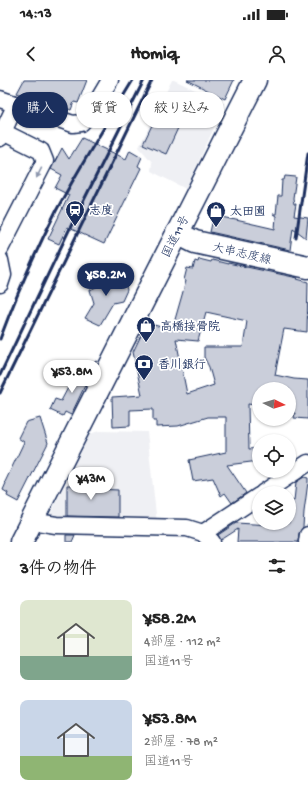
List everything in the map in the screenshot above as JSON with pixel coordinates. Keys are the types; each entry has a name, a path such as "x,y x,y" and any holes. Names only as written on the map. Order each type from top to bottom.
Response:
{"main road":[{"name":"国道11号","path":"20,542 255,80"},
{"name":"大串志度線","path":"177,233 195,242 308,267"}],"street":[{"path":"68,122 73,124 81,123 91,112 110,80"},
{"path":"0,99 12,103"},
{"path":"0,249 45,161 41,151 2,135 12,113"},
{"path":"0,260 4,275 0,284"},
{"path":"274,486 308,463"},
{"path":"31,521 56,525 187,528 207,538 252,502"},
{"path":"177,542 187,528"},
{"path":"307,542 308,535"}],"shaded area":[{"path":"172,80 174,80 200,92 166,92"},
{"path":"148,128 214,128 186,189 151,171 152,162 139,147"},
{"path":"99,431 147,432 157,524 48,519 90,434"}],"building":[{"path":"24,80 87,80 82,92 76,92 76,102 74,102 71,110 68,109 68,92 18,92"},
{"path":"187,80 234,80 225,99 224,92 211,92"},
{"path":"151,128 178,128 166,154 143,144"},
{"path":"82,138 126,159 130,150 142,157 138,166 141,168 104,244 67,227 59,244 48,239 69,195 55,188 62,175 51,169 62,148 69,159"},
{"path":"285,176 296,177 293,198 294,204 296,204 294,216 308,218 306,238 293,228 290,250 210,232 214,215 275,229 276,216 273,214 276,214 278,196 281,196 282,180 284,180"},
{"path":"199,259 211,262 212,260 298,278 297,279 308,282 307,332 284,329 275,375 308,380 308,419 296,418 296,382 252,382 252,405 248,404 249,449 252,449 252,462 227,465 246,493 232,503 225,493 221,496 213,478 193,481 189,460 226,452 226,417 208,417 178,426 156,427 156,421 153,421 153,409 130,410 130,426 113,427 112,397 142,395 133,352 147,323 172,330 186,281 184,280 187,268 193,269 195,261 198,262","holes":["206,312 247,321 243,347 204,347 204,357 209,367 214,385 187,394 176,339 198,341"]},
{"path":"114,274 124,279 127,290 122,301 113,303 100,325 85,318 94,303 90,290 102,284 95,281"},
{"path":"97,360 71,415 65,412 63,416 50,410 55,399 61,401 70,384"},
{"path":"40,418 48,443 18,502 7,496 8,493 3,490 6,483 5,482 24,442 18,438 26,422"},
{"path":"304,477 308,478 303,527 299,533 298,542 237,542 238,529 221,540 218,535 236,523 252,524 252,530 296,530 296,482"},
{"path":"73,480 95,481 95,489 118,490 118,517 67,516 67,485 73,485"},
{"path":"66,535 75,535 72,542 66,542"}],"railway":[{"path":"0,339 26,275 56,211 133,80"},
{"path":"0,375 71,226 144,80"},
{"path":"0,393 152,80"},
{"path":"296,238 308,153"}],"place":[{"name":"志度","path":"75,227"},
{"name":"太田園","path":"216,228"},
{"name":"高橋接骨院","path":"146,343"},
{"name":"香川銀行","path":"144,381"}]}
